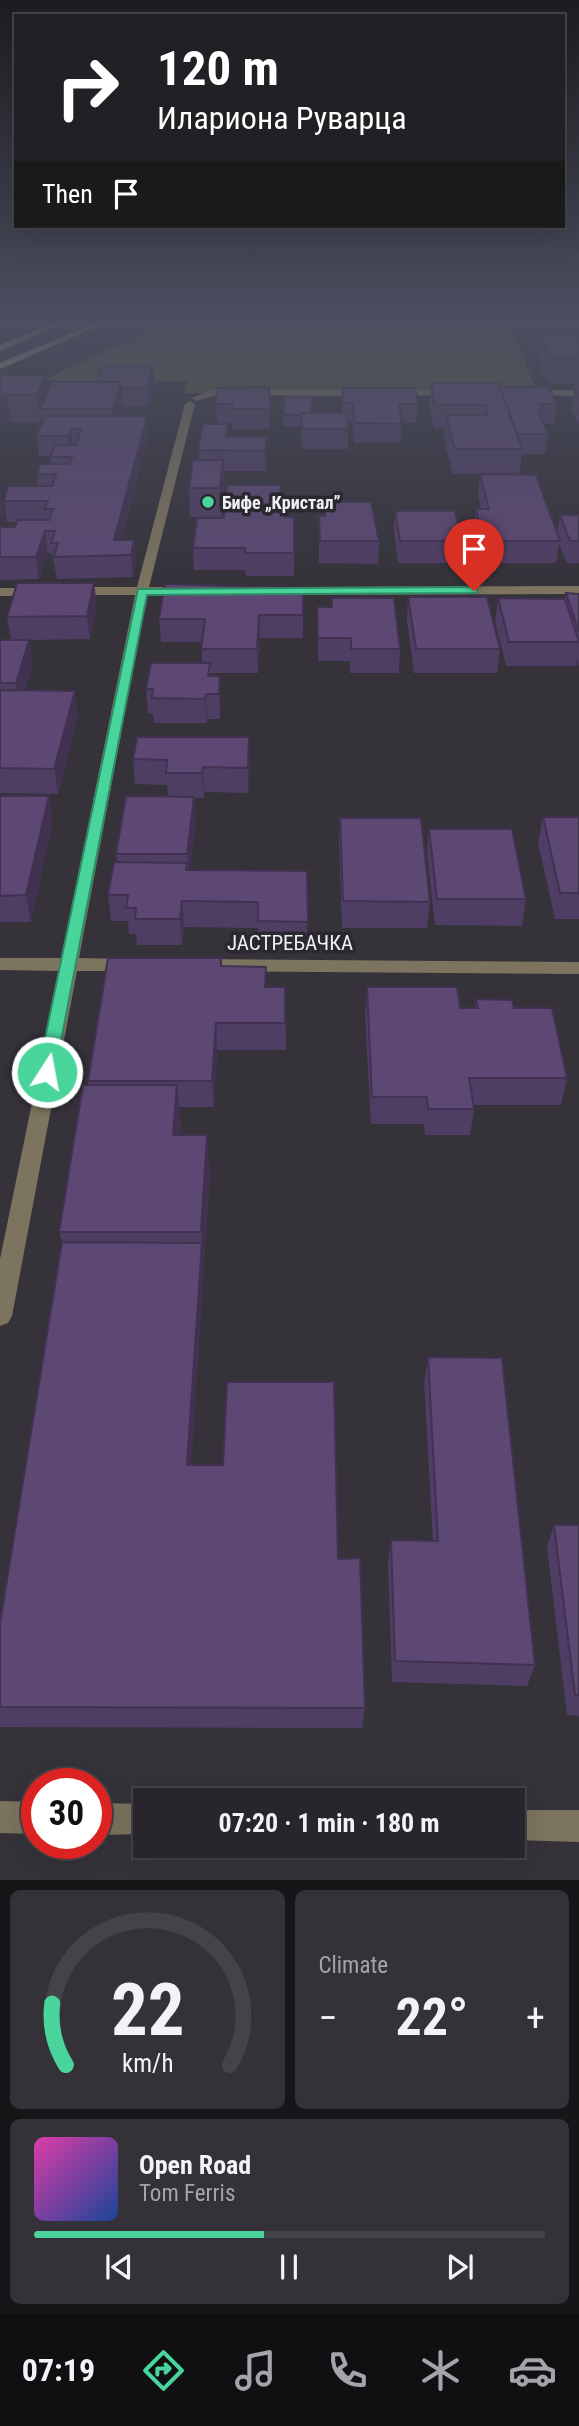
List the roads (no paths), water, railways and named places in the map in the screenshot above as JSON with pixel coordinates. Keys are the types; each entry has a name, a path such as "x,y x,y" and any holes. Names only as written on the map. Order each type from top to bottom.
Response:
{"street":[{"path":"0,1316 142,591 191,408"},
{"path":"265,591 579,590"},
{"path":"0,592 197,591"},
{"path":"0,964 150,965"},
{"name":"ЈАСТРЕБАЧКА","path":"178,965 579,968"},
{"path":"0,1817 21,1818"},
{"path":"112,1819 133,1819"},
{"path":"525,1825 579,1826"}],"place":[{"name":"Бифе „Кристал”","path":"208,502"}]}
